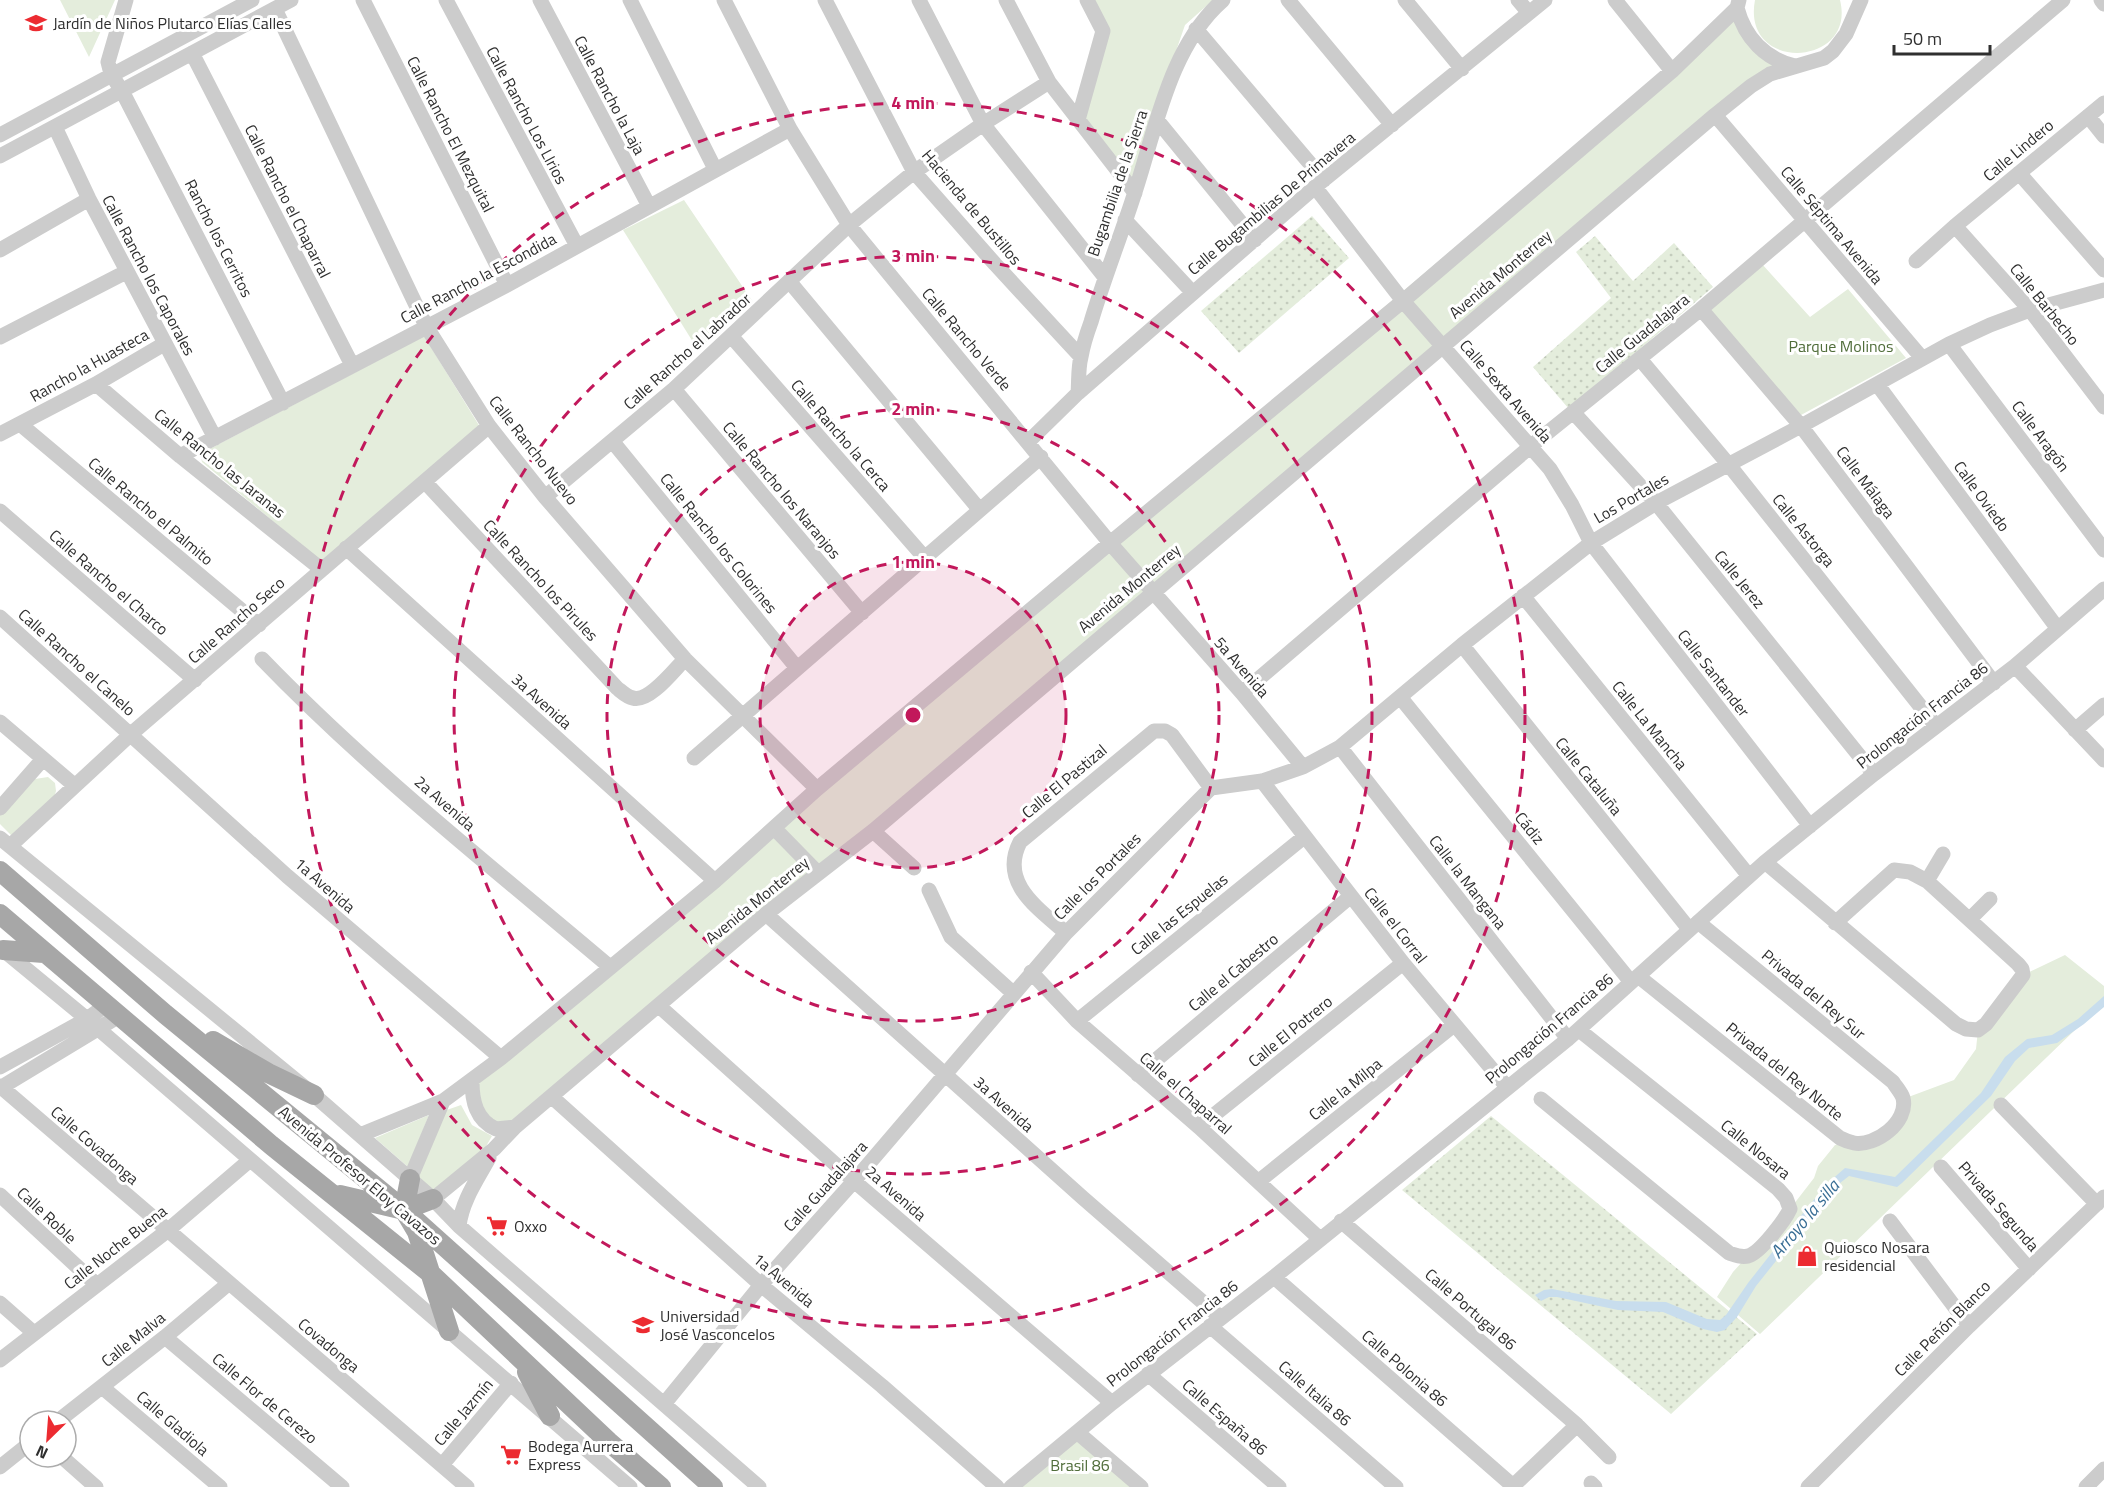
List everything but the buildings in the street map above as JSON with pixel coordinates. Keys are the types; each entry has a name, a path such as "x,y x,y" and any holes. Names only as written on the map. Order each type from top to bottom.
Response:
{"main road":[{"name":"Avenida Profesor Eloy Cavazos","path":"0,871 165,1014 404,1210 713,1487"},
{"name":"Avenida Profesor Eloy Cavazos","path":"0,914 262,1137 430,1273 609,1442 661,1487"},
{"path":"1,949 44,953"},
{"path":"165,1014 268,1073 314,1095"},
{"path":"410,1179 404,1210 417,1232 449,1331"},
{"path":"324,1187 353,1199 404,1210 433,1199"},
{"path":"520,1359 550,1416"}],"street":[{"path":"111,74 108,62 126,0"},
{"path":"0,135 252,0"},
{"path":"0,156 291,0"},
{"name":"Calle Rancho El Mezquital","path":"363,0 507,285"},
{"name":"Calle Rancho Los LIrios","path":"446,0 577,246"},
{"name":"Calle Rancho la Laja","path":"540,0 649,206"},
{"path":"630,0 715,169"},
{"name":"Calle Rancho Verde","path":"724,0 790,129 849,225 1152,592"},
{"name":"Hacienda de Bustillos","path":"825,0 914,172 1081,357"},
{"path":"919,0 983,124 1104,276"},
{"path":"1006,0 1049,82 1135,193"},
{"path":"1078,120 1103,31 1087,0"},
{"name":"Bugambilia de la Sierra","path":"1078,393 1081,357 1104,276 1135,193 1157,120 1177,66 1196,29 1223,0"},
{"path":"1288,0 1392,125"},
{"path":"1405,0 1461,69"},
{"path":"1518,0 1529,13"},
{"name":"Calle Bugambilias De Primavera","path":"1028,442 1078,393 1320,183 1545,0"},
{"path":"1615,0 1672,71"},
{"name":"Calle Guadalajara","path":"1242,693 1531,446 1701,309 2064,0"},
{"path":"2100,0 2104,4"},
{"name":"Avenida Monterrey","path":"433,1199 765,914 873,831 1715,115 1770,74 1824,58 1839,45 1855,17 1859,1"},
{"path":"360,1135 443,1101 501,1058 715,881 817,789 1110,543 1403,302 1672,71 1738,4"},
{"path":"1738,4 1744,30 1754,42 1765,53 1782,63 1795,66"},
{"name":"Calle Rancho Nuevo","path":"275,9 426,326 489,426 546,497 685,659 817,789"},
{"name":"Calle Sexta Avenida","path":"1196,29 1320,183 1403,302 1531,446 1560,483 1591,543"},
{"name":"Calle Rancho el Chaparral","path":"192,53 352,365"},
{"name":"Rancho los Cerritos","path":"111,74 122,91 283,403"},
{"name":"Calle Rancho el Labrador","path":"546,497 732,337 849,225 914,172 1049,82"},
{"name":"Calle Lindero","path":"1916,261 2104,103"},
{"name":"Calle Séptima Avenida","path":"1715,115 1922,358"},
{"path":"2088,116 2104,136"},
{"path":"1157,120 1255,240"},
{"name":"Calle Rancho los Caporales","path":"55,128 88,200 215,438"},
{"name":"Calle Rancho la Escondida","path":"180,456 507,285 790,129"},
{"path":"2019,173 2104,270"},
{"path":"0,250 88,200"},
{"path":"1125,220 1194,293"},
{"name":"Calle Barbecho","path":"1955,226 2030,310 2104,407"},
{"path":"0,337 126,272"},
{"path":"789,281 979,509"},
{"name":"Los Portales","path":"1211,788 1262,781 1303,767 1340,747 1462,645 1591,543 1656,503 1949,344 2030,310 2104,290"},
{"name":"Calle Málaga","path":"1701,309 1801,426 1994,683"},
{"name":"Calle Rancho la Cerca","path":"732,337 924,557"},
{"name":"Rancho la Huasteca","path":"0,434 96,384 164,344"},
{"name":"Calle Aragón","path":"1949,344 2104,550"},
{"name":"Calle Astorga","path":"1640,359 1729,465 1936,726"},
{"name":"Calle Rancho las Jaranas","path":"96,384 180,456 321,569"},
{"name":"Calle Oviedo","path":"1877,384 2058,630"},
{"name":"Calle Rancho los Naranjos","path":"674,389 862,613"},
{"name":"Calle Jerez","path":"1573,412 1656,503 1874,774"},
{"name":"Calle Rancho el Palmito","path":"20,424 259,625"},
{"name":"Calle Rancho Seco","path":"5,842 489,426"},
{"name":"Calle Rancho los Colorines","path":"612,442 797,668"},
{"path":"694,758 1041,457"},
{"name":"Calle Rancho los Pirules","path":"425,482 617,688 633,699 651,694 685,659"},
{"name":"Calle Rancho el Charco","path":"0,511 195,680"},
{"name":"Calle Santander","path":"1591,543 1810,826"},
{"name":"3a Avenida","path":"346,548 715,881"},
{"name":"Prolongación Francia 86","path":"1011,1487 1148,1374 1274,1277 1574,1034 1765,862 1874,774 1994,683 2104,589"},
{"name":"5a Avenida","path":"1152,592 1242,693 1303,767"},
{"name":"Calle La Mancha","path":"1523,596 1749,876"},
{"name":"Calle Rancho el Canelo","path":"0,617 131,734"},
{"name":"Calle Cataluña","path":"1462,645 1693,926"},
{"name":"2a Avenida","path":"262,659 355,748 499,875 610,967"},
{"path":"2015,666 2104,760"},
{"name":"Cádiz","path":"1400,697 1635,979"},
{"path":"2075,730 2104,705"},
{"path":"0,722 74,785"},
{"name":"Calle El Pastizal","path":"1065,933 1036,907 1014,876 1014,855 1020,842 1154,731 1165,731 1172,735 1211,788"},
{"name":"1a Avenida","path":"131,734 287,876 501,1058"},
{"name":"Calle la Mangana","path":"1340,747 1574,1034"},
{"path":"0,808 43,759"},
{"name":"Calle el Corral","path":"1262,781 1403,963 1507,1087"},
{"name":"Calle los Portales","path":"1013,993 1065,933 1211,788"},
{"path":"774,828 818,873"},
{"path":"873,831 914,868"},
{"name":"Calle las Espuelas","path":"1077,1021 1304,837"},
{"path":"5,842 314,1095 433,1199 459,1226 759,1487"},
{"path":"1927,881 1943,854"},
{"path":"1765,862 1835,923 1956,1024 1966,1029 1978,1030 1986,1024 2023,975 2018,964 1927,881 1902,870 1894,870 1835,923"},
{"path":"929,890 951,937 1013,993"},
{"name":"Calle el Cabestro","path":"1138,1075 1351,896"},
{"path":"1970,919 1989,899"},
{"name":"3a Avenida","path":"765,914 1215,1322"},
{"name":"Privada del Rey Sur","path":"1693,926 1893,1082 1903,1099"},
{"path":"1,949 92,1024 630,1487"},
{"name":"Calle El Potrero","path":"1199,1128 1403,963"},
{"name":"Calle el Chaparral","path":"1031,972 1077,1021 1259,1181 1320,1239"},
{"name":"Privada del Rey Norte","path":"1635,979 1840,1138 1854,1143 1868,1142 1882,1137 1900,1116 1904,1106 1903,1099"},
{"name":"Calle Guadalajara","path":"664,1404 761,1285 945,1076 1013,993"},
{"name":"2a Avenida","path":"659,1006 854,1181 1112,1403"},
{"path":"0,1088 113,1011"},
{"path":"0,1067 92,1024"},
{"name":"Calle la Milpa","path":"1259,1181 1454,1025"},
{"name":"Calle Nosara","path":"1541,1099 1729,1253 1739,1257 1755,1252 1787,1217 1790,1209 1786,1198 1778,1189 1574,1034"},
{"path":"472,1081 472,1096 480,1118 496,1129 515,1127"},
{"name":"Calle Covadonga","path":"0,1088 167,1231"},
{"name":"1a Avenida","path":"552,1096 761,1285 882,1386 997,1487"},
{"path":"410,1179 443,1101"},
{"path":"2001,1105 2100,1201"},
{"name":"Avenida Monterrey","path":"459,1226 466,1200 494,1149"},
{"name":"Calle Noche Buena","path":"0,1360 167,1231 250,1160"},
{"name":"Privada Segunda","path":"1941,1167 2029,1269"},
{"name":"Calle Roble","path":"0,1195 97,1285"},
{"name":"Calle Peñón Blanco","path":"1808,1487 1969,1326 2100,1201"},
{"name":"Calle Portugal 86","path":"1341,1221 1577,1425 1609,1457"},
{"path":"1890,1221 1969,1326"},
{"name":"Covadonga","path":"167,1231 467,1487"},
{"name":"Calle Polonia 86","path":"1274,1277 1512,1487"},
{"name":"Calle Malva","path":"74,1409 228,1284"},
{"path":"0,1303 34,1333"},
{"name":"Calle Italia 86","path":"1215,1322 1396,1487"},
{"name":"Calle Flor de Cerezo","path":"165,1336 342,1487"},
{"name":"Calle España 86","path":"1148,1374 1279,1487"},
{"name":"Calle Jazmín","path":"442,1465 511,1383"},
{"name":"Calle Gladiola","path":"102,1387 220,1487"},
{"path":"1512,1487 1577,1425"},
{"path":"1077,1432 1142,1487"},
{"path":"0,1467 18,1453"},
{"path":"76,1469 96,1487"},
{"path":"2086,1487 2104,1469"}],"green space":[{"path":"60,0 115,0 89,57"},
{"path":"1094,0 1213,0 1185,25 1132,178 1082,119 1109,29"},
{"path":"1755,0 1840,0 1841,23 1832,39 1817,49 1799,53 1780,50 1765,40 1755,24"},
{"path":"1737,8 1742,24 1782,63 515,1127 490,1126 472,1081"},
{"path":"684,200 753,302 698,350 623,230"},
{"path":"1312,216 1349,258 1239,353 1201,311"},
{"path":"1595,236 1633,281 1674,243 1713,287 1569,409 1533,367 1611,298 1576,252"},
{"name":"Parque Molinos","path":"1762,264 1810,317 1848,289 1906,358 1801,415 1709,310"},
{"path":"424,336 480,427 322,562 202,462 200,454"},
{"path":"48,777 55,783 56,791 53,801 13,837 0,824 0,814 35,779"},
{"path":"2065,955 2104,986 2104,1002 1760,1334 1717,1297 1733,1272 1790,1209 1814,1178 1818,1166 1835,1145 1867,1142 1882,1137 1903,1099 1954,1080 1976,1049 1978,1030 2023,975"},
{"path":"461,1105 472,1125 492,1136 481,1155 432,1196 413,1177 441,1112"},
{"path":"429,1115 408,1167 375,1138"},
{"path":"1491,1116 1757,1334 1671,1414 1402,1190"},
{"name":"Brasil 86","path":"1081,1437 1137,1487 1021,1487"}],"water":[{"name":"Arroyo la silla","path":"2104,996 2104,1007 2057,1043 2029,1048 2015,1061 1991,1096 1897,1187 1849,1176 1835,1187 1756,1286 1737,1317 1725,1330 1717,1332 1703,1329 1663,1312 1618,1310 1557,1297 1549,1297 1541,1301 1535,1295 1552,1289 1616,1301 1666,1302 1707,1319 1720,1320 1807,1208 1829,1182 1845,1168 1895,1177 1981,1093 2005,1057 2027,1039 2052,1035 2078,1019"}],"place":[{"name":"Jardín de Niños Plutarco Elías Calles","path":"36,23"},
{"name":"Oxxo","path":"497,1226"},
{"name":"Quiosco Nosara residencial","path":"1807,1256"},
{"name":"Universidad José Vasconcelos","path":"643,1325"},
{"name":"Bodega Aurrera Express","path":"511,1455"}]}
